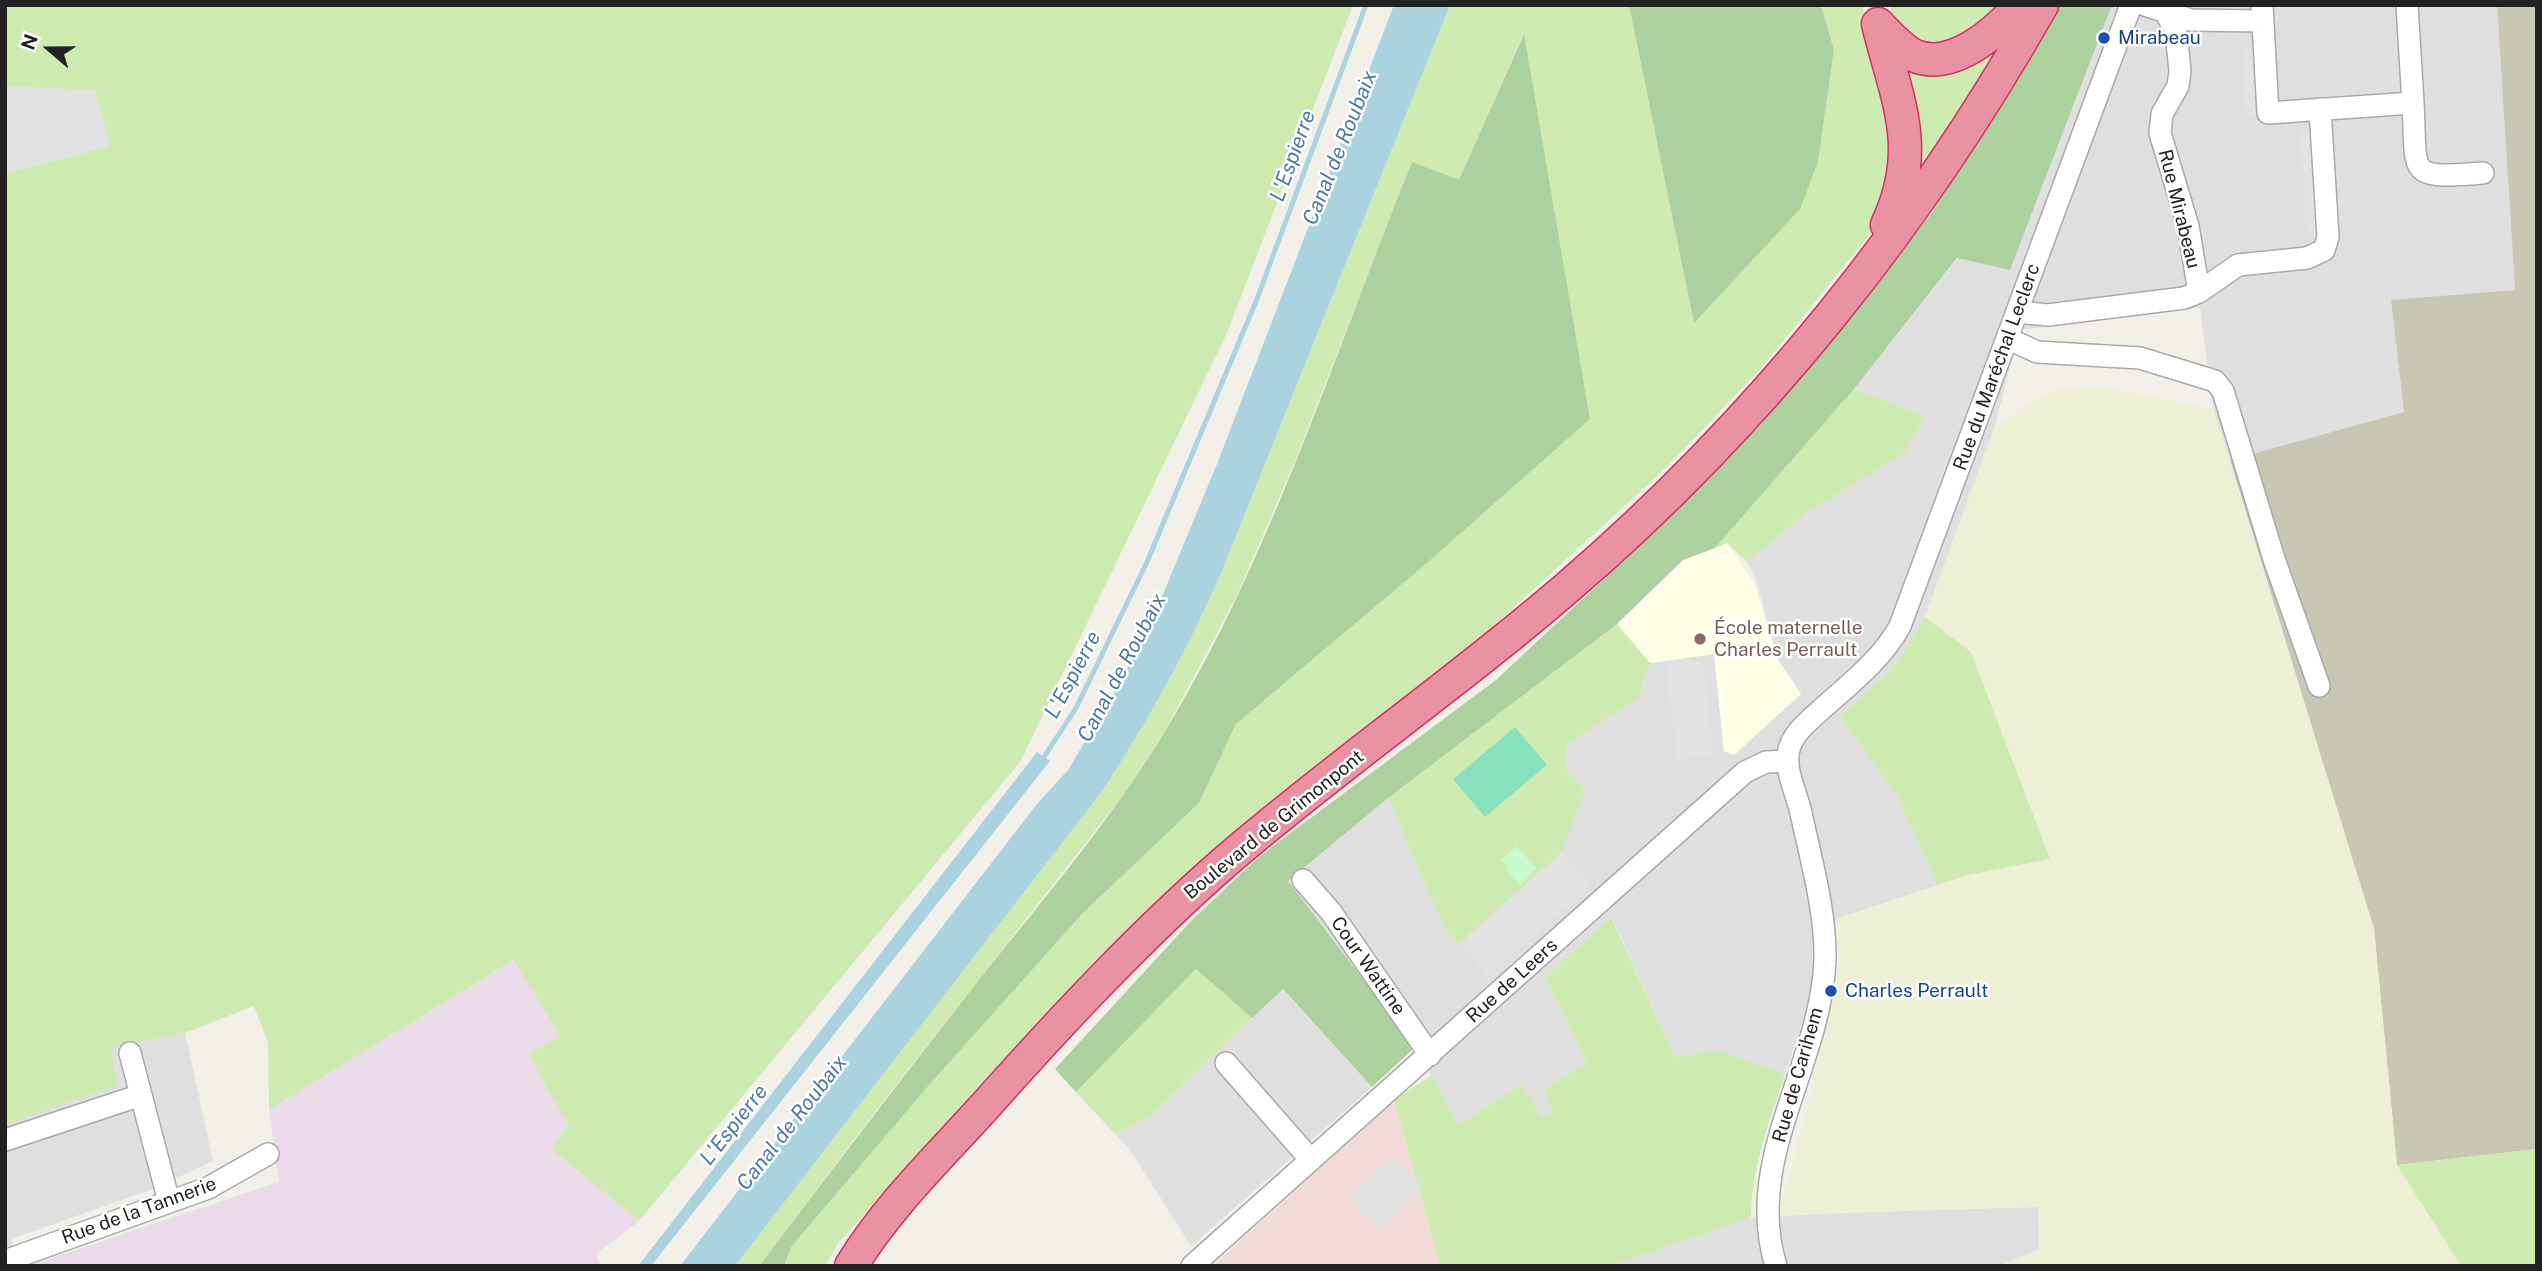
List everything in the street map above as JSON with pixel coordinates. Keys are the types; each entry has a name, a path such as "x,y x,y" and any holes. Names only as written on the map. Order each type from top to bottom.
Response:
{"highway":[{"path":"1875,14 1915,56 1937,59 1976,44 2001,26 2019,5"},
{"path":"1858,282 1963,136 2042,5"},
{"path":"1858,282 1894,211 1906,165 1905,130 1875,14"},
{"name":"Boulevard de Grimonpont","path":"836,1266 894,1207 1059,1023 1165,916 1252,839 1545,607 1619,542 1687,477 1763,396 1858,282"},
{"name":"Boulevard de Grimonpont","path":"850,1266 894,1207"}],"street":[{"name":"Rue du Maréchal Leclerc","path":"1788,761 1794,737 1883,652 1900,626 2131,5"},
{"path":"2145,5 2191,20 2262,13 2268,113 2413,103"},
{"path":"2407,5 2416,161 2422,171 2438,177 2483,173"},
{"name":"Rue Mirabeau","path":"2017,312 2048,315 2184,298 2199,292 2188,226 2160,132 2162,114 2178,86 2180,71 2176,32 2166,13"},
{"path":"2199,292 2238,265 2307,258 2324,250 2328,237 2320,110"},
{"path":"2007,338 2037,352 2140,358 2215,382 2223,391 2274,559 2319,686"},
{"name":"Rue de Leers","path":"1192,1266 1745,772 1760,764 1788,761"},
{"name":"Rue de Carihem","path":"1776,1266 1767,1216 1770,1177 1814,1024 1825,957 1822,922 1801,812 1788,761"},
{"name":"Cour Wattine","path":"1303,880 1331,912 1430,1055"},
{"path":"130,1053 169,1202"},
{"path":"1226,1063 1311,1160"},
{"path":"5,1140 141,1095"},
{"name":"Rue de la Tannerie","path":"5,1261 224,1181 268,1154"}],"shaded area":[{"path":"2112,5 2497,5 2515,291 2391,300 2404,412 2230,460 2213,409 2200,308 2019,330 1995,426 1925,617 1890,672 1839,716 1898,798 1938,885 1837,919 1785,1074 1718,1050 1675,1057 1612,917 1545,977 1587,1063 1544,1089 1554,1112 1541,1120 1523,1084 1458,1125 1415,1047 1288,881 1388,798 1444,928 1566,769 1567,744 1638,699 1650,663 1714,654 1724,750 1801,694 1778,660 1756,580 1747,562 1806,513 1907,450 1925,416 1854,389 1958,258 2010,270"},
{"path":"2497,5 2537,5 2537,1149 2397,1165 2374,929 2230,460 2404,412 2391,300 2515,290"},
{"path":"2242,48 2261,48 2264,117 2246,118"},
{"path":"5,86 95,90 110,146 5,174"},
{"path":"2319,130 2325,232 2306,233 2300,131"},
{"path":"2103,387 2213,409 2374,929 2397,1165 2461,1266 1999,1266 2039,1250 2038,1207 1778,1215 1809,1099 1840,962 1837,919 1967,875 2050,859 1971,652 1925,617 1995,426 2052,390"},
{"name":"École maternelle Charles Perrault","path":"1727,543 1754,583 1778,660 1801,694 1734,755 1724,751 1714,654 1650,663 1617,624 1683,560"},
{"path":"1703,660 1714,755 1677,760 1666,664"},
{"path":"1562,852 1591,885 1488,976 1459,944"},
{"path":"515,960 560,1036 528,1054 568,1125 551,1149 639,1221 596,1254 600,1266 28,1266 279,1182 269,1110"},
{"path":"1282,989 1372,1087 1191,1246 1130,1150 1115,1134 1152,1115"},
{"path":"185,1033 213,1161 153,1189 11,1239 20,1266 5,1266 5,1121 11,1123 110,1048"},
{"path":"1394,1100 1440,1266 1213,1266"},
{"path":"1392,1157 1422,1189 1379,1230 1348,1197"},
{"path":"2038,1207 2039,1250 1999,1266 1610,1266 1751,1218 1884,1210"}],"green space":[{"path":"5,5 1353,5 1227,333 1020,762 639,1221 551,1149 568,1125 528,1054 560,1036 514,960 269,1110 268,1043 254,1006 185,1033 111,1048 117,1085 11,1123 5,1121"},
{"path":"1450,5 1629,5 1694,322 1818,162 1834,50 1821,5 1862,5 1897,133 1883,218 1763,366 1666,468 1474,644 1198,863 1096,960 839,1242 825,1266 784,1266 791,1247 930,1084 1083,913 1199,803 1236,724 1427,563 1590,419 1523,35 1459,181 1412,162 1295,461 1238,593 1165,731 1124,794 875,1112 759,1266 735,1266 1103,790 1151,711 1195,630 1221,573"},
{"path":"1629,5 1821,5 1834,50 1818,162 1800,209 1694,323"},
{"path":"1890,5 2003,5 1965,39 1932,48 1896,31"},
{"path":"2059,5 2112,5 2010,270 1957,258 1854,389 1715,548 1683,560 1617,624 1388,798 1288,881 1415,1047 1372,1087 1283,989 1252,1018 1196,969 1076,1092 1055,1069 1191,921 1261,855 1496,680 1649,537 1763,422 1931,214"},
{"path":"1524,34 1590,419 1427,563 1236,724 1199,803 1083,913 930,1084 791,1247 784,1266 759,1266 957,1008 1078,856 1164,733 1237,598 1269,526 1412,162 1459,180"},
{"path":"2009,37 1921,172 1917,171 1897,59"},
{"path":"1854,389 1925,416 1907,451 1806,513 1747,562 1727,543 1715,548"},
{"path":"1925,617 1971,652 2050,859 1967,875 1938,885 1898,798 1839,716 1890,672"},
{"path":"1617,624 1650,663 1638,699 1567,744 1566,769 1585,791 1562,852 1459,944 1444,928 1388,798"},
{"path":"1515,727 1547,765 1485,817 1453,779"},
{"path":"1516,846 1537,868 1520,885 1501,860"},
{"path":"1611,917 1675,1057 1718,1050 1785,1074 1758,1162 1751,1218 1610,1266 1440,1266 1394,1100 1432,1075 1458,1125 1523,1084 1541,1119 1553,1112 1544,1089 1587,1063 1545,977"},
{"path":"1196,969 1252,1018 1152,1115 1115,1134 1076,1092"},
{"path":"2537,1149 2537,1266 2461,1266 2397,1165"}],"water":[{"name":"Canal de Roubaix","path":"1394,5 1450,5 1221,573 1195,630 1151,711 1103,790 735,1266 680,1266 1037,804 1068,770 1122,680 1161,599 1217,464"},
{"path":"1037,752 1050,761 651,1266 638,1266"}],"waterway":[{"name":"L'Espierre","path":"1042,760 1076,708 1147,562 1257,299 1366,5"}],"place":[{"name":"Mirabeau","path":"2104,38"},
{"name":"École maternelle Charles Perrault","path":"1700,639"},
{"name":"Charles Perrault","path":"1831,991"}]}
